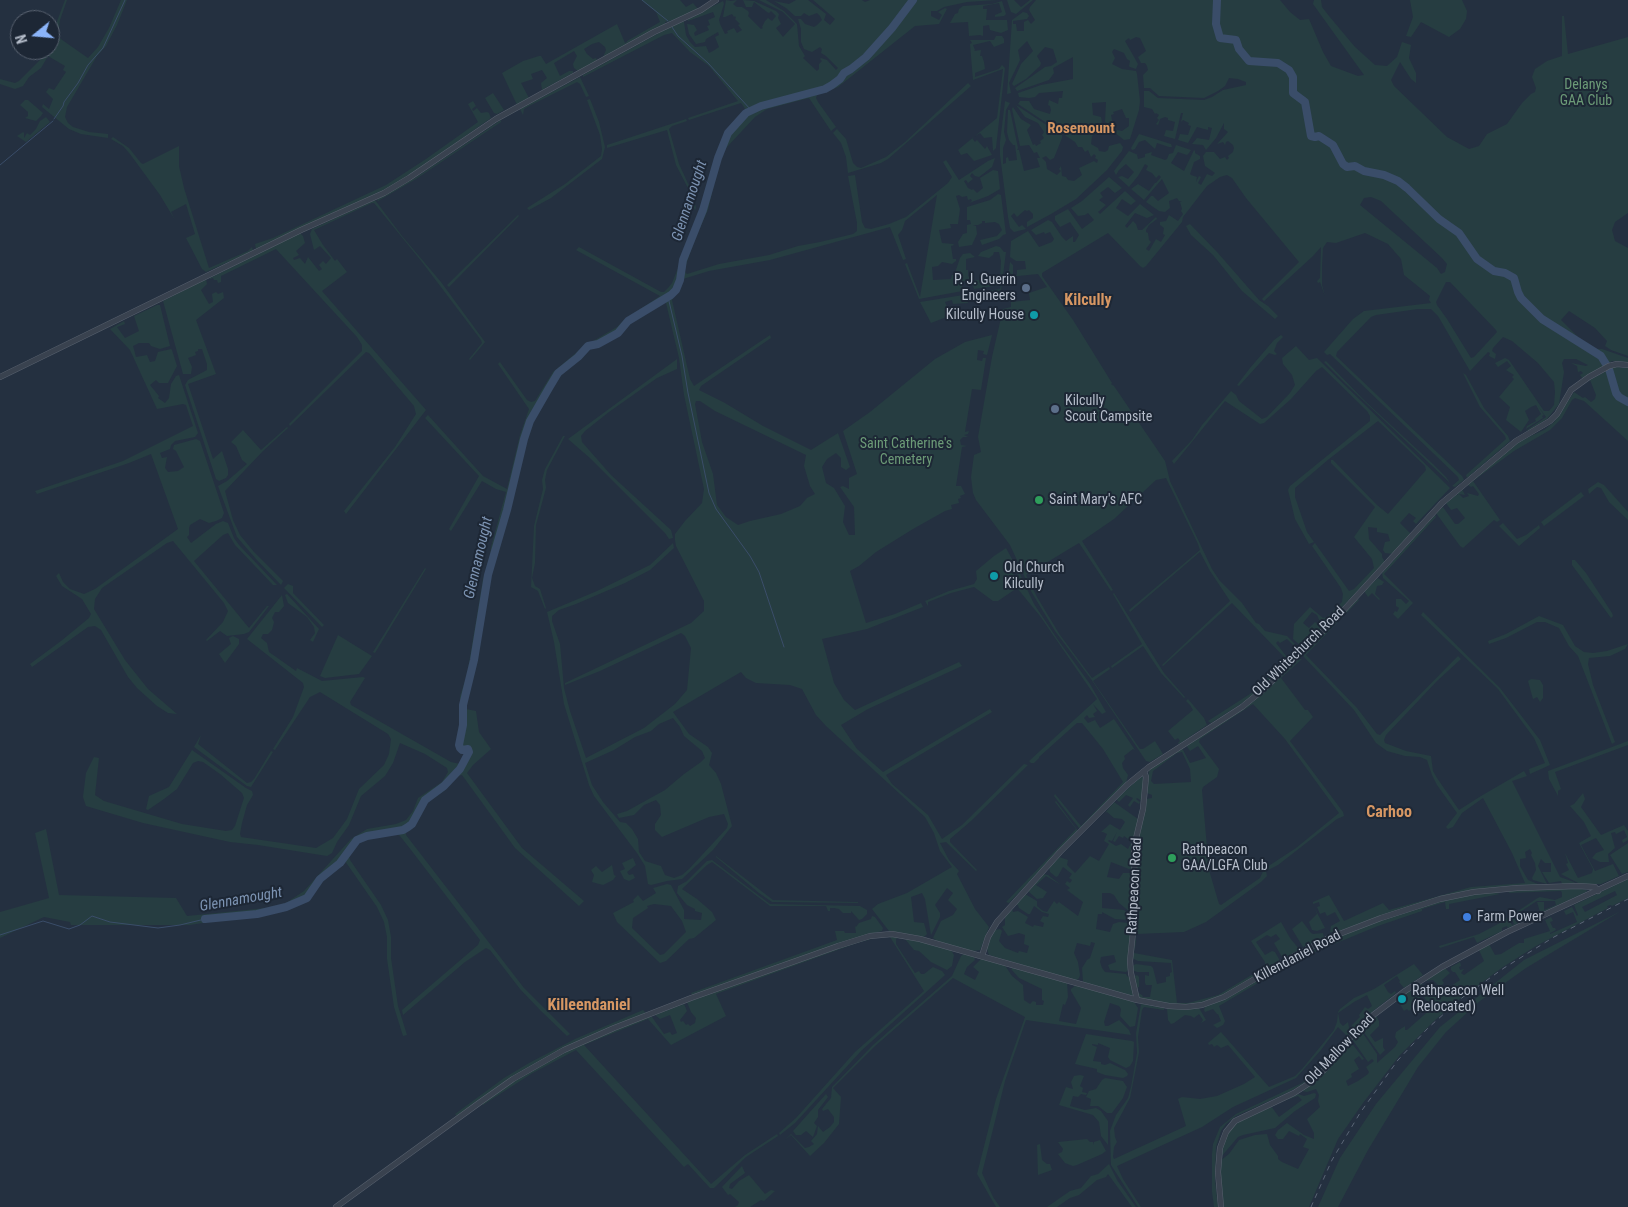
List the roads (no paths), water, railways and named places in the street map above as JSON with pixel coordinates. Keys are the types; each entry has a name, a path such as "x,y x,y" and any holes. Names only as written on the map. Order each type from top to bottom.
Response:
{"street":[{"path":"0,377 307,227 390,190 496,119 667,25 701,10 716,0"},
{"name":"Old Whitechurch Road","path":"982,956 988,936 997,922 1060,852 1128,785 1144,771 1242,707 1264,689 1342,612 1455,491 1516,440 1550,421 1557,414 1571,390 1607,367 1617,364 1628,365"},
{"name":"Rathpeacon Road","path":"1137,1000 1130,961 1135,913 1134,847 1143,809 1146,777 1144,771"},
{"name":"Old Mallow Road","path":"1221,1207 1218,1172 1220,1148 1226,1132 1236,1121 1294,1093 1311,1082 1327,1068 1354,1033 1367,1020 1422,980 1496,937 1628,876"},
{"name":"Killendaniel Road","path":"336,1207 513,1079 577,1044 653,1013 838,946 878,935 892,934 915,938 1137,1000 1186,1007 1207,1004 1232,993 1294,956 1329,938 1381,918 1448,897 1474,892 1517,888 1578,886 1595,887 1598,891"}],"waterway":[{"path":"54,119 88,65 103,48 125,0"},
{"path":"642,0 668,21"},
{"name":"Glennamought","path":"205,919 257,914 286,907 307,898 320,879 340,863 357,840 367,836 403,830 408,827 412,824 425,800 444,786 460,769 469,752 468,749 462,750 459,745 463,725 463,705 474,660 488,575 507,510 524,439 530,421 549,388 558,373 588,346 598,344 618,333 628,321 676,290 680,280 683,260 703,210 718,158 728,133 746,113 761,106 825,89 832,85 844,73 866,57 892,28 913,0"},
{"name":"Glennamought","path":"1217,0 1216,24 1220,38 1236,40 1239,49 1249,61 1278,63 1289,70 1293,77 1293,93 1305,102 1311,136 1319,136 1333,145 1343,164 1347,167 1355,166 1364,171 1384,175 1398,181 1407,188 1439,219 1459,233 1477,259 1494,271 1505,273 1514,278 1521,298 1542,319 1601,356 1609,369 1616,393 1628,402"},
{"path":"672,27 678,36 708,63 751,110"},
{"path":"0,165 53,121"},
{"path":"668,297 682,356 709,493 716,509 750,556 759,572 784,647"},
{"name":"Glennamought","path":"0,935 43,921 69,929 80,925 92,916 110,922 158,928 205,919"}],"railway":[{"path":"1311,1207 1332,1160 1360,1113 1398,1060 1428,1028 1463,997 1504,968 1554,937 1628,899"}],"place":[{"name":"P. J. Guerin Engineers","path":"1026,288"},
{"name":"Kilcully House","path":"1034,315"},
{"name":"Kilcully Scout Campsite","path":"1055,409"},
{"name":"Saint Mary's AFC","path":"1039,500"},
{"name":"Old Church Kilcully","path":"994,576"},
{"name":"Rathpeacon GAA/LGFA Club","path":"1172,858"},
{"name":"Farm Power","path":"1467,917"},
{"name":"Rathpeacon Well (Relocated)","path":"1402,999"}],"district":[{"name":"Rosemount","path":"1081,129"},
{"name":"Kilcully","path":"1088,301"},
{"name":"Carhoo","path":"1389,813"},
{"name":"Killeendaniel","path":"589,1006"}],"park label":[{"name":"Delanys GAA Club","path":"1586,94"},
{"name":"Saint Catherine's Cemetery","path":"906,452"}]}
